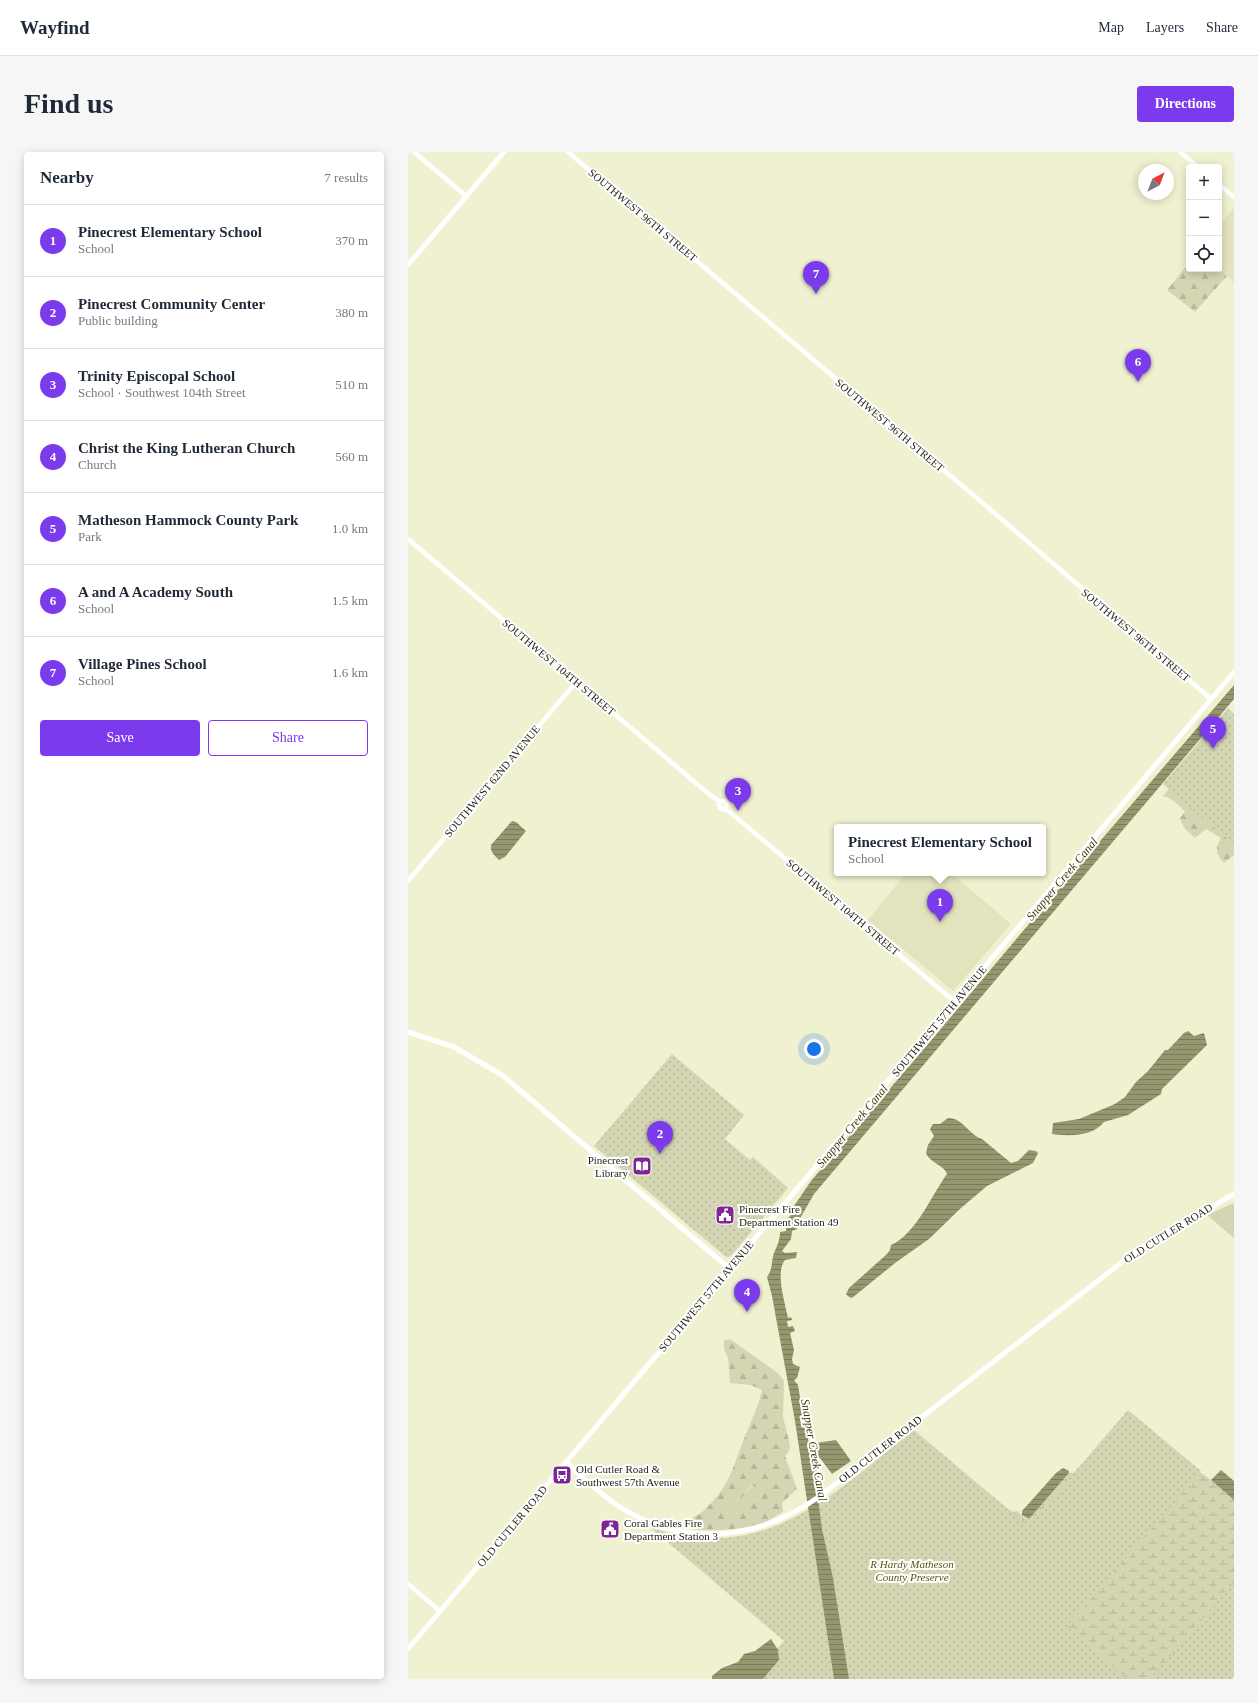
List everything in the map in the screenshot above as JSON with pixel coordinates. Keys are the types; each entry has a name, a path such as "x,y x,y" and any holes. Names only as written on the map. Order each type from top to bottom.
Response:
{"main road":[{"path":"408,265 504,152"},
{"name":"SOUTHWEST 57TH AVENUE","path":"566,1463 680,1326 730,1269 1234,672"},
{"path":"408,1032 454,1047 502,1076 730,1269"},
{"name":"OLD CUTLER ROAD","path":"408,1649 566,1463 602,1494 627,1511 652,1523 686,1532 717,1534 744,1531 780,1520 806,1506 820,1496 1139,1249 1234,1194"}],"street":[{"path":"414,152 466,196"},
{"name":"SOUTHWEST 96TH STREET","path":"568,152 978,499 1211,699"},
{"path":"1180,152 1194,164"},
{"path":"1222,187 1234,197"},
{"name":"SOUTHWEST 104TH STREET","path":"408,539 710,795 719,803 719,807 725,807 955,1002"},
{"name":"SOUTHWEST 62ND AVENUE","path":"408,881 576,682"},
{"path":"408,1584 440,1611"}],"shaded area":[{"path":"1234,208 1234,282 1222,272 1222,222"},
{"path":"904,876 955,876 1011,924 953,991 868,920"}],"green space":[{"path":"1186,267 1186,272 1222,272 1227,276 1195,312 1167,290"},
{"path":"1228,708 1234,714 1234,845 1163,784"},
{"path":"1176,781 1234,831 1234,855 1224,863 1217,851 1221,838 1206,829 1195,838 1184,828 1180,818 1185,812 1175,802 1163,796"},
{"path":"672,1054 744,1115 725,1139 750,1160 753,1157 788,1188 730,1257 726,1257 594,1146"},
{"path":"1234,1203 1234,1238 1207,1215"},
{"path":"730,1339 779,1374 784,1381 783,1417 790,1445 789,1451 785,1456 797,1489 782,1503 783,1512 764,1523 734,1529 698,1530 680,1525 684,1521 702,1512 725,1486 756,1409 762,1390 751,1385 730,1383 728,1358 724,1349 724,1340","holes":["752,1485 761,1490 760,1499 751,1502 733,1515 728,1514 727,1506 733,1500 741,1498"]},
{"name":"R Hardy Matheson County Preserve","path":"1128,1410 1201,1471 1067,1626 1127,1679 751,1679 784,1641 651,1528 692,1537 729,1537 763,1530 794,1517 825,1499 914,1430 1028,1526"},
{"path":"1186,1462 1211,1480 1234,1500 1234,1679 859,1679 990,1496 1013,1512 1017,1511 1025,1518 1029,1519 1069,1473 1078,1474"},
{"path":"753,1485 761,1490 760,1499 751,1502 733,1515 728,1514 726,1506 733,1500 741,1498"},
{"path":"1234,1583 1234,1679 1150,1679"}],"water":[{"name":"Snapper Creek Canal","path":"1234,685 1234,699 814,1194 798,1222 797,1229 792,1231 791,1239 782,1251 785,1253 797,1252 796,1258 785,1260 782,1265 781,1280 788,1318 791,1317 792,1320 787,1321 788,1327 793,1326 795,1331 790,1333 794,1350 792,1359 793,1364 800,1367 797,1378 794,1380 798,1385 803,1416 808,1416 808,1420 804,1421 809,1444 836,1440 851,1461 832,1474 820,1458 811,1459 813,1470 818,1471 821,1484 817,1490 822,1529 833,1578 849,1679 834,1679 795,1421 772,1296 767,1277 771,1268 780,1232 786,1231 788,1218 791,1215 794,1206 811,1181"},
{"path":"512,821 516,822 526,831 505,857 499,860 492,852 491,845"},
{"path":"1188,1031 1194,1036 1204,1033 1207,1045 1162,1089 1161,1094 1128,1115 1104,1122 1099,1127 1087,1133 1073,1135 1052,1134 1053,1123 1079,1119 1115,1104 1125,1097 1136,1082 1148,1071 1165,1050 1168,1050 1184,1033"},
{"path":"948,1118 958,1121 1011,1163 1018,1161 1029,1150 1036,1151 1038,1153 1033,1163 987,1186 961,1208 929,1239 895,1263 852,1298 849,1297 846,1294 849,1288 887,1254 891,1245 900,1240 915,1224 947,1174 943,1168 926,1153 928,1145 934,1136 930,1129 933,1124 940,1124"},
{"path":"1063,1468 1069,1471 1069,1473 1029,1519 1022,1515 1022,1511 1056,1473"},
{"path":"1221,1470 1234,1481 1234,1500 1211,1480"},
{"path":"771,1639 778,1650 779,1660 763,1679 712,1679 712,1676 722,1668 738,1662 744,1654 755,1651"}],"place":[{"name":"Village Pines School","path":"816,294"},
{"name":"A and A Academy South","path":"1138,382"},
{"name":"Matheson Hammock County Park","path":"1213,749"},
{"name":"Trinity Episcopal School","path":"738,811"},
{"name":"Pinecrest Elementary School","path":"940,922"},
{"name":"Pinecrest Community Center","path":"660,1154"},
{"name":"Pinecrest Library","path":"642,1166"},
{"name":"Pinecrest Fire Department Station 49","path":"725,1215"},
{"name":"Christ the King Lutheran Church","path":"747,1312"},
{"name":"Old Cutler Road & Southwest 57th Avenue","path":"562,1475"},
{"name":"Coral Gables Fire Department Station 3","path":"610,1529"}]}
